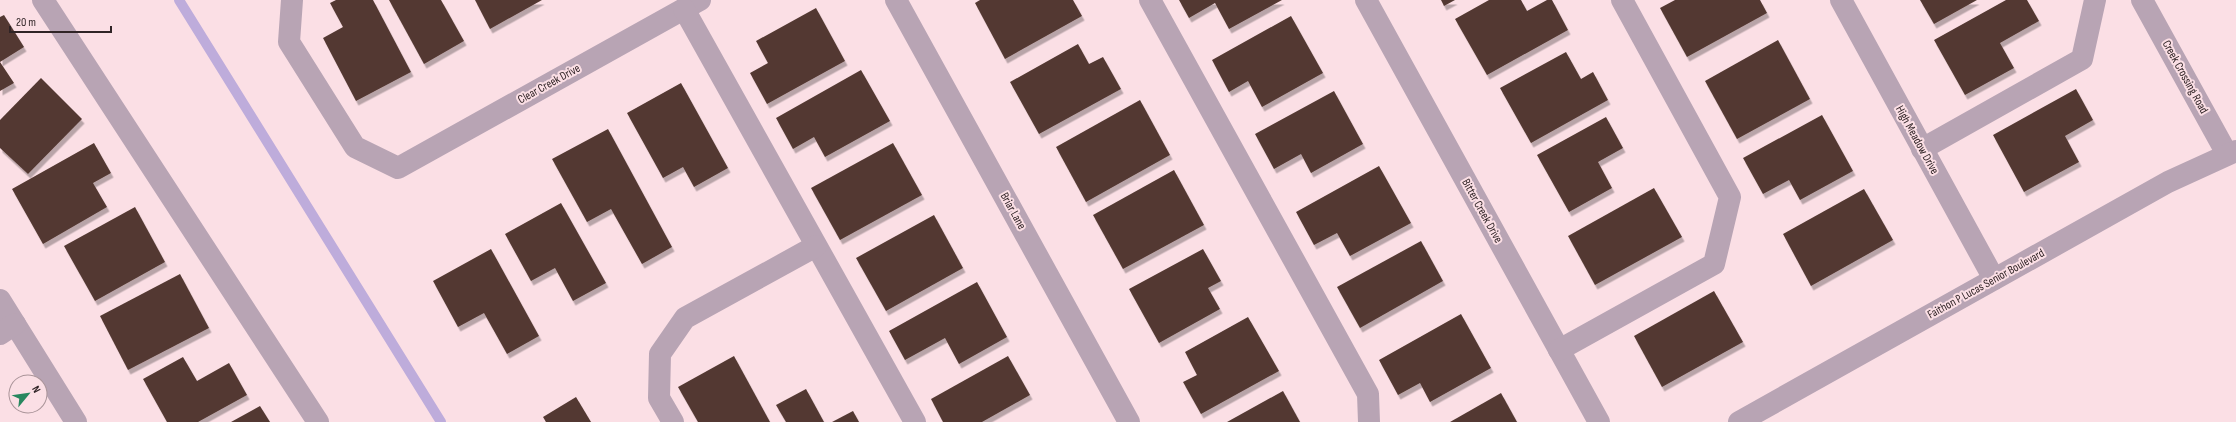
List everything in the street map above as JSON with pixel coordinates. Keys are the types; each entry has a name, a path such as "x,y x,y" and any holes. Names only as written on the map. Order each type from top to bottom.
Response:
{"street":[{"path":"44,0 318,422"},
{"name":"Clear Creek Drive","path":"292,0 288,42 350,141 355,147 398,168 692,4"},
{"name":"Briar Lane","path":"896,0 1129,422"},
{"path":"1150,0 1368,394 1369,422"},
{"name":"Bitter Creek Drive","path":"1366,0 1599,422"},
{"path":"1559,350 1714,264 1730,197 1622,0"},
{"name":"High Meadow Drive","path":"1841,0 1994,279"},
{"path":"1922,149 2082,59 2095,0"},
{"name":"Creek Crossing Road","path":"2142,0 2231,152"},
{"path":"692,4 816,246 915,422"},
{"name":"Faithon P Lucas Senior Boulevard","path":"1739,422 2168,182 2231,152"},
{"path":"673,422 659,398 660,354 685,318 816,246"},
{"path":"0,300 8,329 76,422"}],"building":[{"path":"336,0 373,0 411,72 356,101 323,38 343,27 330,3"},
{"path":"389,0 441,0 464,41 424,64"},
{"path":"475,0 542,0 490,29"},
{"path":"980,0 1073,0 1082,16 1005,59 975,3"},
{"path":"1179,0 1282,0 1229,29 1215,3 1189,18"},
{"path":"1441,0 1455,0 1444,6"},
{"path":"1489,0 1521,0 1527,11 1547,0 1552,0 1568,30 1487,75 1455,19"},
{"path":"1675,0 1760,0 1767,13 1687,57 1660,8"},
{"path":"1920,0 1977,0 1934,24"},
{"path":"2006,0 2027,0 2039,21 2000,43 2014,68 1965,95 1934,40"},
{"path":"816,8 845,61 767,104 750,73 768,63 756,41"},
{"path":"4,15 24,47 0,62 0,17"},
{"path":"1291,16 1323,73 1262,107 1248,81 1229,92 1212,60"},
{"path":"1778,40 1810,99 1737,139 1705,81"},
{"path":"1078,44 1089,64 1103,57 1121,89 1039,134 1010,82"},
{"path":"1566,52 1581,79 1593,72 1608,100 1531,143 1500,88"},
{"path":"0,62 14,83 0,91"},
{"path":"861,70 890,121 825,157 814,137 793,149 776,118"},
{"path":"41,78 82,119 28,174 0,148 0,120"},
{"path":"681,83 728,168 694,187 683,167 663,178 627,113"},
{"path":"2076,89 2093,120 2065,136 2079,162 2024,192 1993,135"},
{"path":"1334,91 1363,144 1311,173 1301,154 1274,169 1255,134"},
{"path":"1140,100 1170,155 1086,202 1056,147"},
{"path":"1822,115 1853,171 1800,200 1789,180 1763,194 1743,158"},
{"path":"1606,117 1623,148 1598,162 1612,188 1569,212 1537,155"},
{"path":"608,129 672,247 642,264 611,209 587,222 552,159"},
{"path":"94,143 111,173 93,183 107,207 43,244 12,189"},
{"path":"893,143 922,195 840,240 811,188"},
{"path":"1379,166 1411,223 1350,256 1337,233 1314,245 1296,212"},
{"path":"1174,170 1204,225 1123,269 1093,215"},
{"path":"1654,188 1682,237 1595,285 1568,236"},
{"path":"1864,189 1893,240 1811,286 1783,234"},
{"path":"561,203 606,283 573,301 555,268 531,281 505,234"},
{"path":"135,207 165,262 95,301 64,246"},
{"path":"934,215 963,268 886,311 856,258"},
{"path":"1421,241 1443,281 1360,328 1337,287"},
{"path":"491,249 539,336 507,354 484,313 458,327 433,281"},
{"path":"1203,249 1221,281 1208,288 1220,309 1159,343 1129,289"},
{"path":"180,274 209,328 128,370 100,316"},
{"path":"977,282 1007,337 959,364 945,338 905,360 889,331"},
{"path":"1714,291 1743,342 1662,387 1634,336"},
{"path":"1461,314 1491,368 1430,402 1420,383 1398,395 1379,360"},
{"path":"1248,317 1279,371 1201,414 1183,382 1197,375 1185,352"},
{"path":"734,356 770,422 698,422 678,387"},
{"path":"1008,356 1030,395 982,422 943,422 931,399"},
{"path":"183,357 197,381 229,363 247,395 198,422 167,422 143,379"},
{"path":"806,389 824,422 786,422 776,405"},
{"path":"1283,391 1300,422 1227,422"},
{"path":"1501,393 1517,422 1450,422"},
{"path":"576,397 591,422 546,422 543,417"},
{"path":"260,406 270,422 231,422"},
{"path":"853,411 859,422 832,422"}],"waterway":[{"path":"179,0 441,422"}]}
